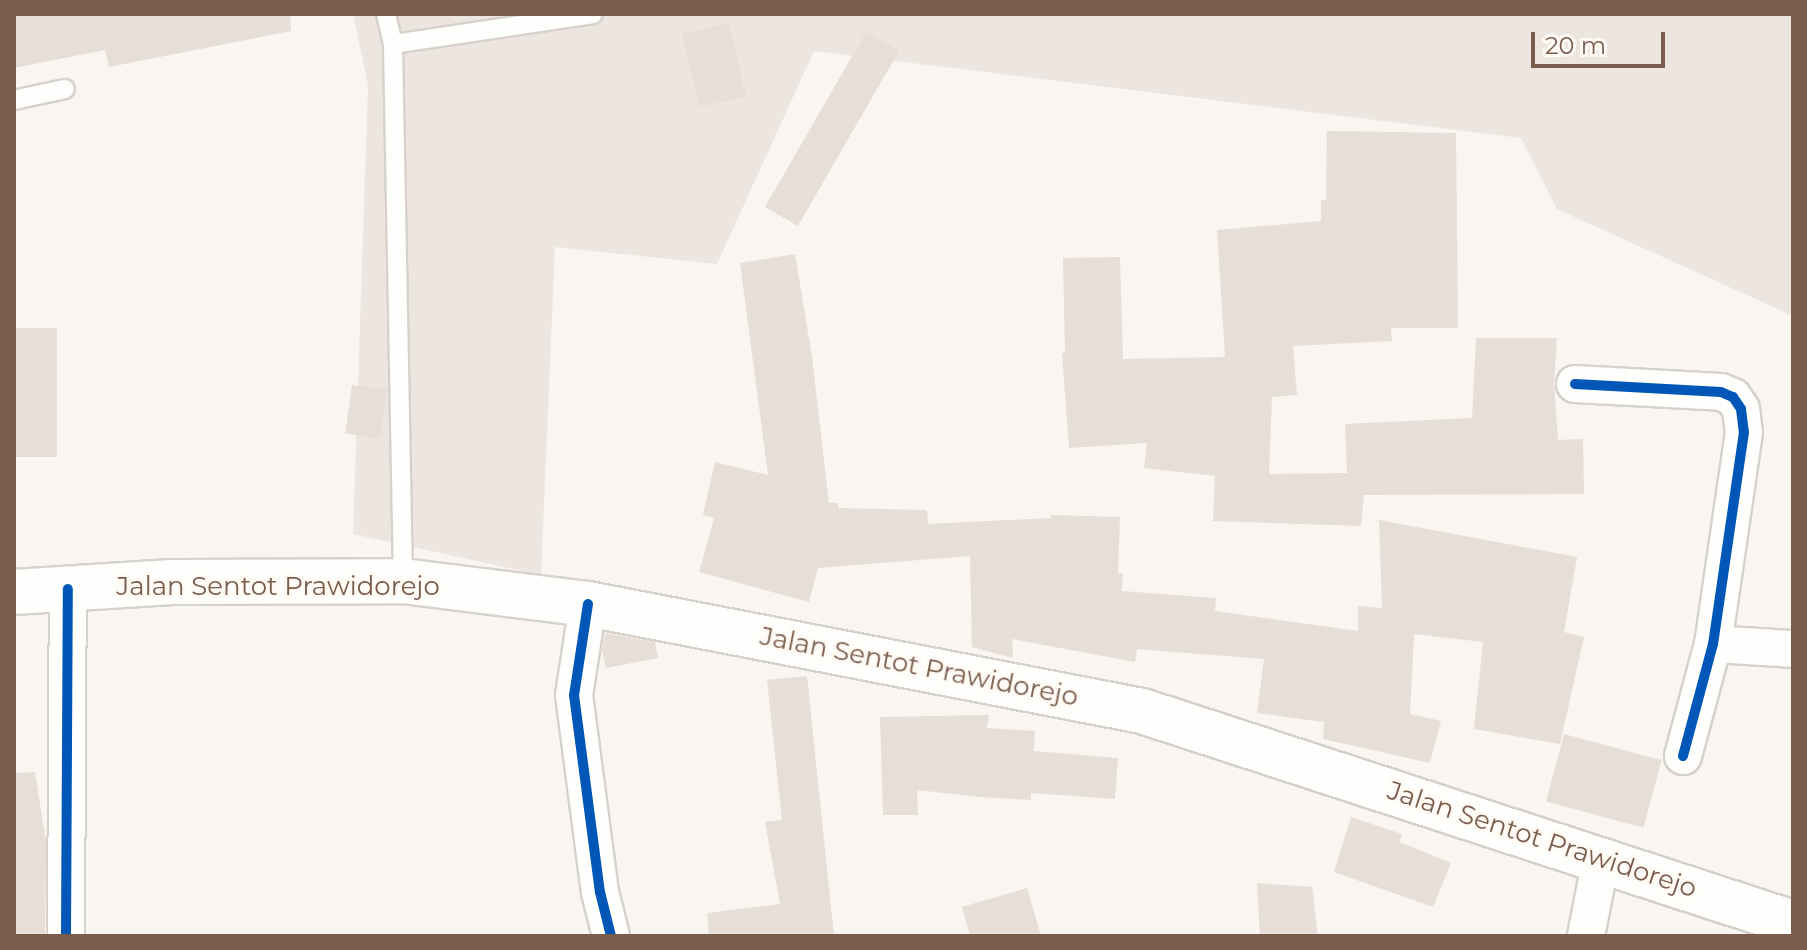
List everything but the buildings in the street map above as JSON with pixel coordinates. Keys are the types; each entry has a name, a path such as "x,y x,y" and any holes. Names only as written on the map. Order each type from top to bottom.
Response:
{"main road":[{"name":"Jalan Sentot Prawidorejo","path":"14,592 172,582 403,581 588,604 1142,711 1793,923"}],"street":[{"path":"1575,384 1721,392 1733,397 1741,409 1744,432 1713,644 1683,756"},
{"path":"66,936 68,589"},
{"path":"588,604 574,695 600,892 611,936"},
{"path":"1713,644 1793,649"},
{"path":"1586,936 1601,859"}],"lane":[{"path":"386,14 393,44 403,581"},
{"path":"393,44 593,14"},
{"path":"14,100 65,89"}],"shaded area":[{"path":"353,14 1793,14 1793,316 1557,209 1521,138 814,51 717,264 555,247 541,575 353,534 368,85"}],"cycle path":[{"path":"1575,384 1721,392 1733,397 1741,409 1744,432 1713,644 1683,756"},
{"path":"66,936 68,589"},
{"path":"588,604 574,695 600,892 611,936"}]}
